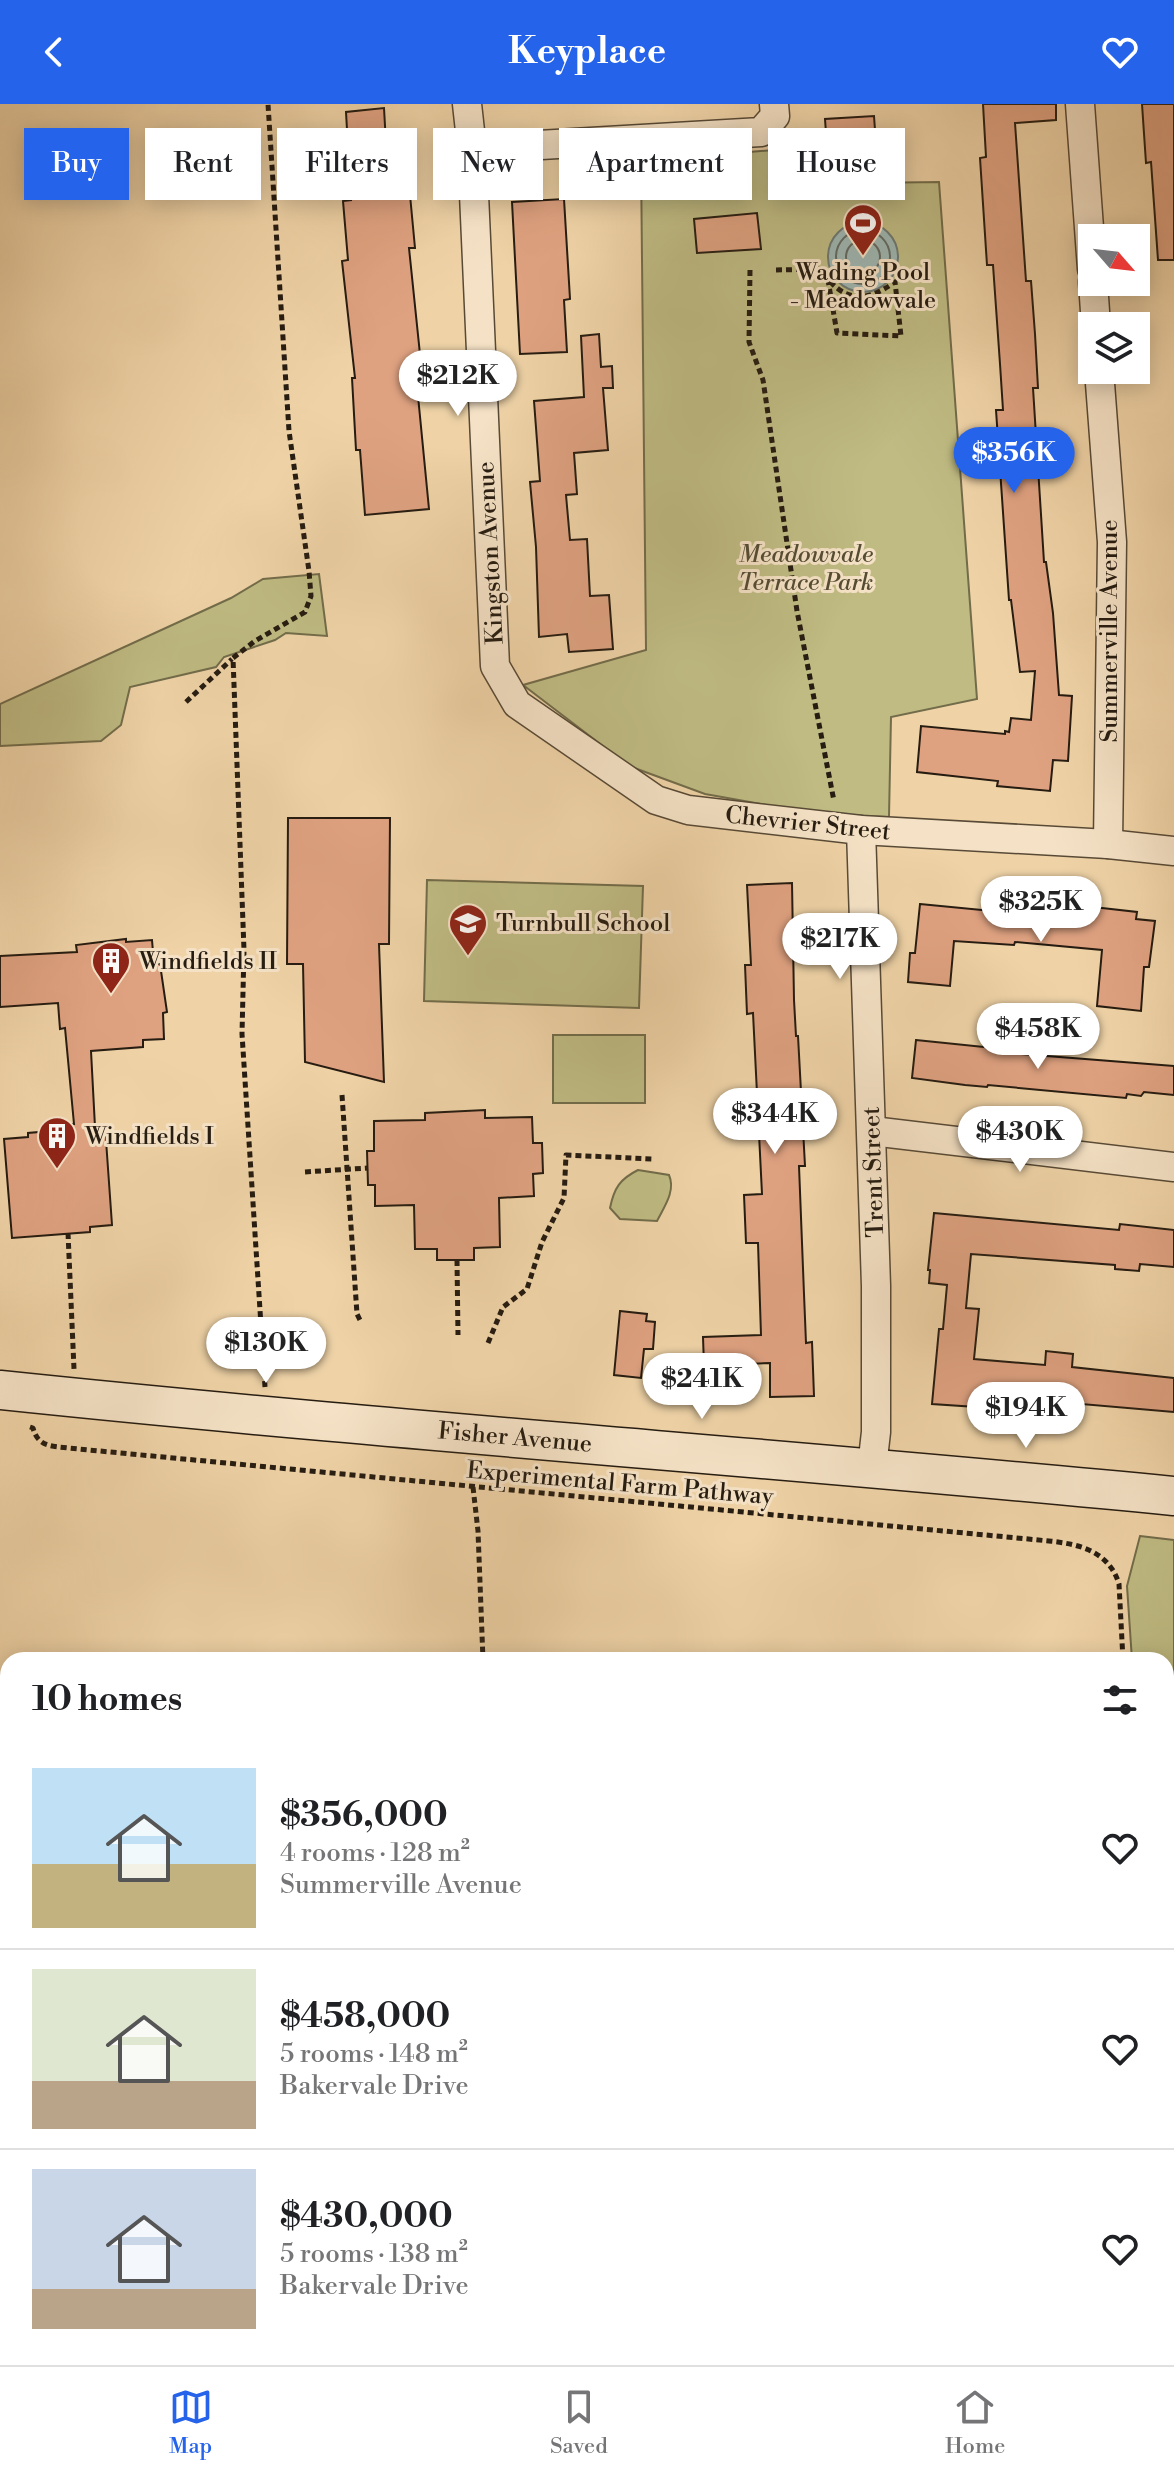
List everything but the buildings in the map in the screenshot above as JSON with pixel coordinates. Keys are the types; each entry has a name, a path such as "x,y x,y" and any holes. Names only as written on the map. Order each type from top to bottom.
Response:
{"main road":[{"name":"Fisher Avenue","path":"0,1390 1174,1496"}],"street":[{"name":"Kingston Avenue","path":"467,104 470,128"},
{"path":"543,145 761,132 775,116 774,104"},
{"path":"1080,104 1089,224"},
{"name":"Kingston Avenue","path":"474,200 495,666"},
{"name":"Summerville Avenue","path":"1100,384 1112,542 1108,844"},
{"name":"Chevrier Street","path":"495,666 517,704 656,800 688,810 850,828 1174,851"},
{"name":"Trent Street","path":"850,828 872,1131 876,1286 876,1432 872,1467"},
{"path":"872,1131 1174,1167"}],"path":[{"path":"186,702 255,641 305,612 311,596 289,431 268,104"},
{"path":"776,270 820,269 828,280 851,296 863,298 875,296 895,282 901,336 837,333 828,280"},
{"path":"750,270 749,342 763,380 797,611 850,828"},
{"path":"233,658 244,950 242,1034 265,1387"},
{"path":"342,1095 357,1314 361,1322"},
{"path":"488,1343 503,1307 527,1289 542,1242 564,1198 566,1155 653,1159"},
{"path":"305,1172 368,1168"},
{"path":"68,1233 73,1370"},
{"path":"457,1260 458,1335"},
{"name":"Experimental Farm Pathway","path":"33,1428 43,1445 68,1448 1085,1546 1108,1562 1116,1573 1123,1652"},
{"path":"473,1487 478,1531 483,1652"}],"green space":[{"name":"Meadowvale Terrace Park","path":"768,150 768,200 905,200 905,182 939,182 977,699 891,717 889,817 822,815 705,794 629,766 523,685 646,650 641,200 752,200 752,152"},
{"path":"319,574 327,636 286,633 275,640 224,657 216,667 130,687 121,725 101,741 0,746 0,704 231,598 263,579"},
{"path":"427,880 643,886 639,1008 424,1001"},
{"path":"553,1035 645,1035 645,1103 553,1103"},
{"path":"638,1170 669,1175 670,1193 657,1221 620,1219 610,1208 619,1185"},
{"path":"1140,1536 1174,1540 1174,1652 1131,1652 1127,1586"}],"water":[{"name":"Wading Pool - Meadowvale","path":"863,222 888,232 898,257 888,282 863,292 838,282 828,257 838,232"}],"place":[{"name":"Wading Pool - Meadowvale","path":"863,257"},
{"name":"Turnbull School","path":"468,957"},
{"name":"Windfields II","path":"111,995"},
{"name":"Windfields I","path":"57,1170"}]}
